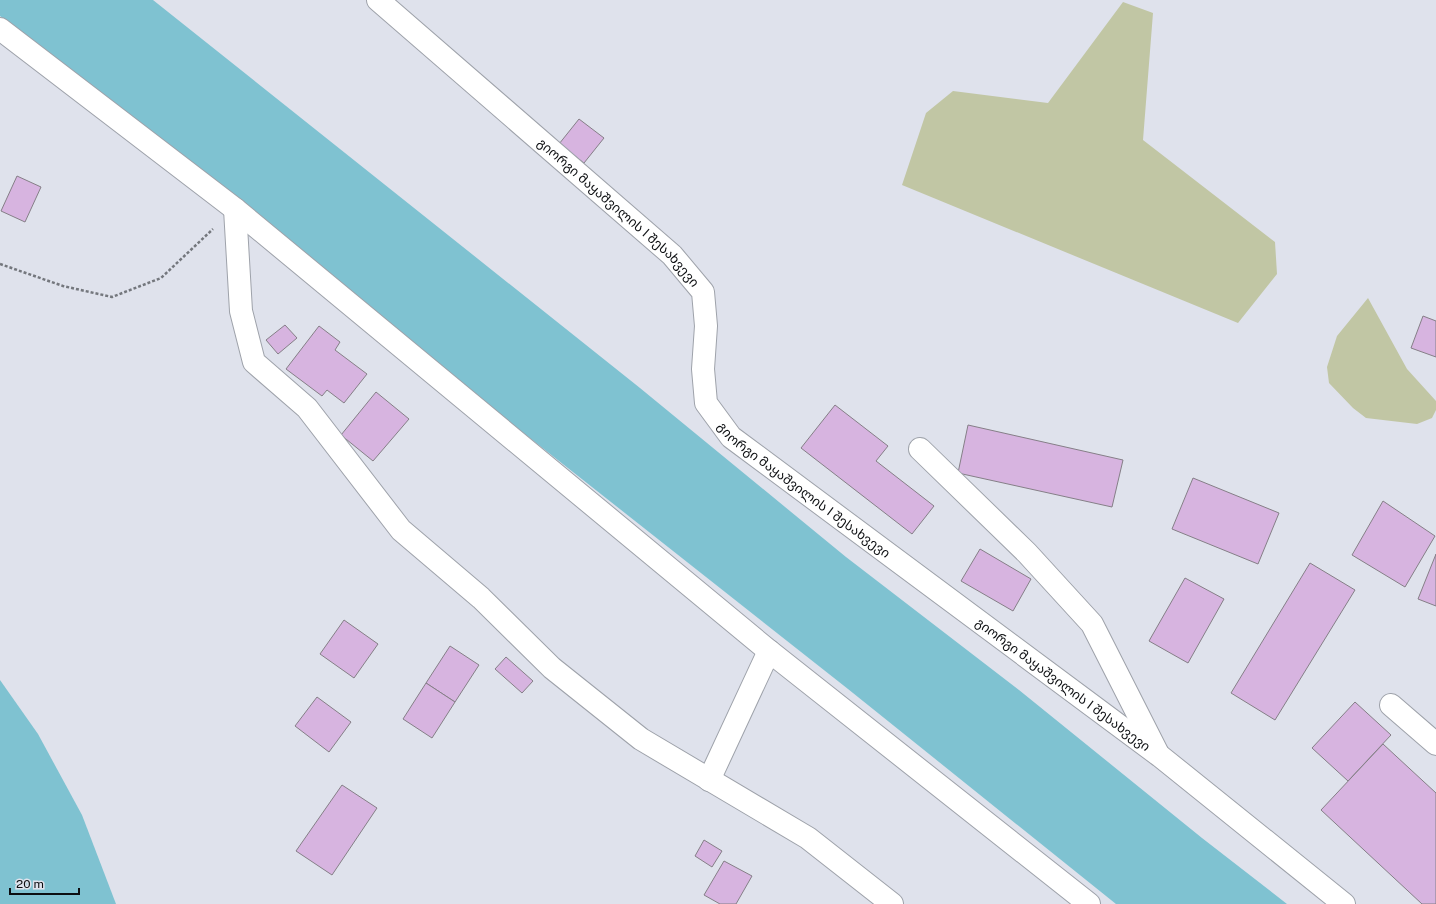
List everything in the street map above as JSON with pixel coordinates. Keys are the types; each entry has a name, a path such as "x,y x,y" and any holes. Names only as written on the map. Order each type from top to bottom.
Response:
{"street":[{"name":"გიორგი მაყაშვილის I შესახვევი","path":"378,0 672,255 703,292 706,326 703,369 706,403 731,437 1160,756 1344,904"},
{"path":"0,28 234,209 769,651 1089,904"},
{"path":"234,209 241,311 254,362 307,408 400,530 481,598 552,668 641,739 808,838 892,904"},
{"path":"920,449 1027,553 1092,624 1160,756"},
{"path":"709,780 769,651"},
{"path":"1391,705 1436,744"}],"path":[{"path":"0,264 63,286 112,297 161,278 234,209"}],"green space":[{"path":"1123,2 1153,13 1143,140 1275,242 1277,274 1238,323 902,185 926,113 953,91 1048,103"},
{"path":"1368,298 1407,369 1436,401 1436,410 1432,418 1417,424 1366,418 1353,408 1329,383 1327,367 1337,336"}],"water":[{"path":"0,0 153,0 640,388 846,557 1019,690 1202,838 1287,904 1116,904 848,689 199,177 0,16"},
{"path":"0,680 38,734 82,815 116,904 0,904"}],"building":[{"path":"579,119 604,138 584,163 559,144"},
{"path":"17,176 41,187 25,222 1,211"},
{"path":"1423,316 1436,321 1436,357 1411,348"},
{"path":"285,325 297,338 278,354 266,340"},
{"path":"319,326 340,342 335,350 367,374 344,403 327,390 322,396 286,369"},
{"path":"376,392 409,419 373,461 341,435"},
{"path":"835,405 888,446 876,461 934,506 912,534 801,448"},
{"path":"968,425 1123,460 1112,507 958,473"},
{"path":"1193,478 1279,513 1258,564 1172,529"},
{"path":"1383,501 1435,536 1405,587 1352,555"},
{"path":"980,549 1031,579 1013,611 961,581"},
{"path":"1436,554 1436,606 1418,599"},
{"path":"1310,563 1355,590 1275,720 1231,693"},
{"path":"1185,578 1224,599 1188,663 1149,641"},
{"path":"344,620 378,644 354,678 320,654"},
{"path":"450,646 479,665 455,702 426,683"},
{"path":"506,657 533,681 522,693 495,669"},
{"path":"426,683 455,702 432,738 403,719"},
{"path":"317,697 351,722 329,752 295,726"},
{"path":"1355,702 1391,735 1348,781 1312,748"},
{"path":"1383,744 1436,793 1436,904 1422,904 1321,810"},
{"path":"342,785 377,808 332,875 296,851"},
{"path":"704,840 722,851 712,867 695,856"},
{"path":"724,861 752,876 736,904 720,904 704,895"}]}
